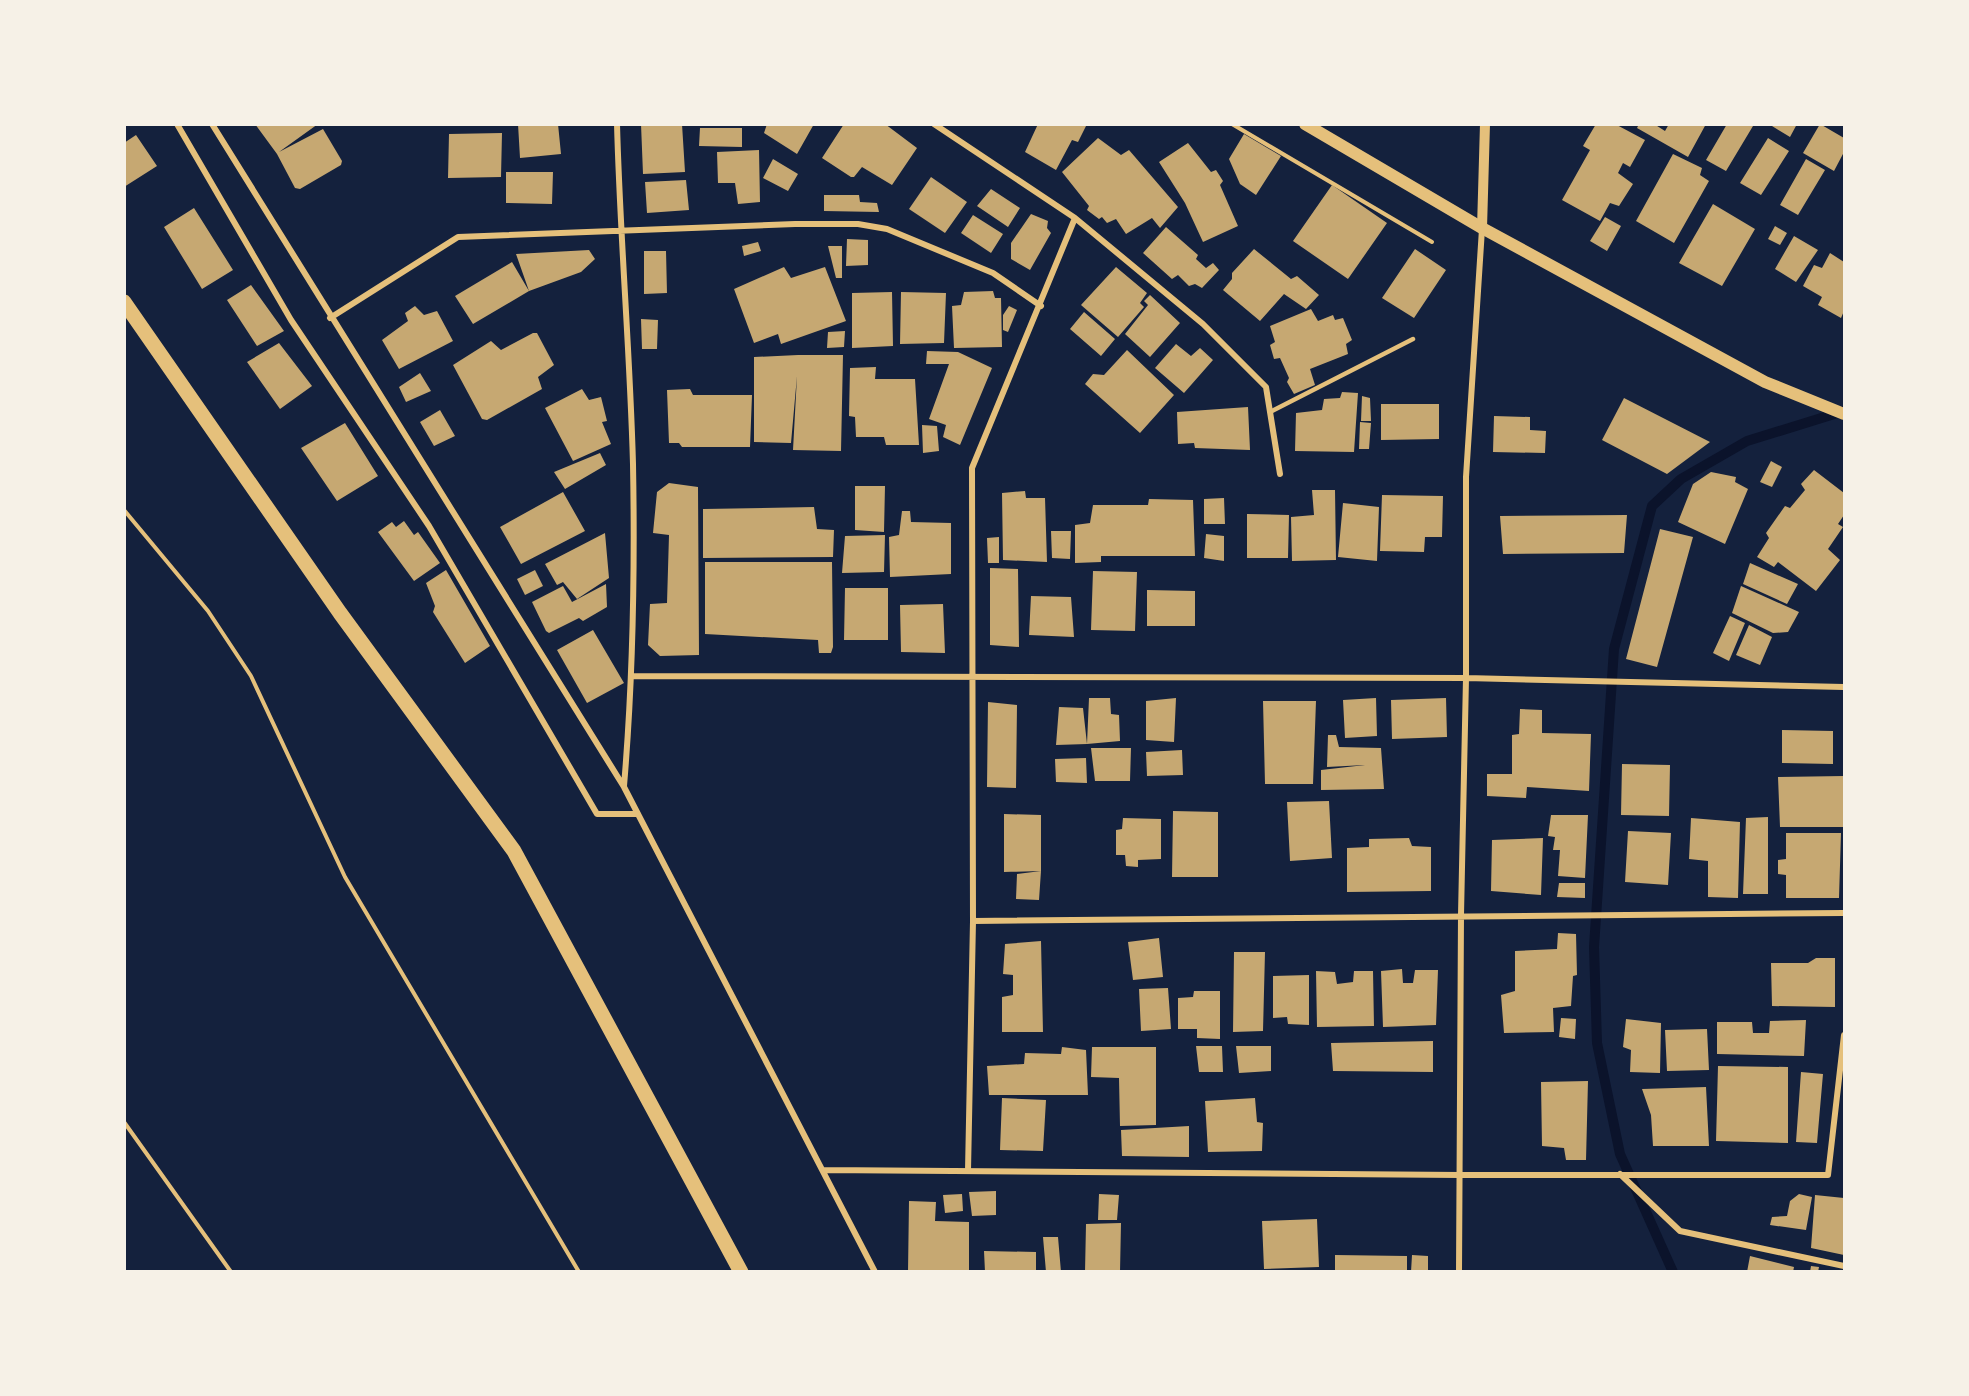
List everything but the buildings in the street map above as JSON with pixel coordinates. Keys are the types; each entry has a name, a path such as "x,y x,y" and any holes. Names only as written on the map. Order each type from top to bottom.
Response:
{"main road":[{"path":"1305,124 1482,228 1765,381 1845,414"},
{"path":"124,303 340,613 514,851 741,1272"}],"street":[{"path":"177,124 291,320 429,526 597,814 638,814"},
{"path":"212,124 330,318 436,483 624,787 875,1272"},
{"path":"617,124 620,233 633,464 633,676 624,787"},
{"path":"934,124 1075,218 1203,324 1266,387 1280,474"},
{"path":"1458,1272 1461,915 1466,678 1466,477 1482,228 1485,124"},
{"path":"969,1171 973,921 972,468 1041,306 1075,218"},
{"path":"330,318 458,237 858,224 887,229 993,273 1041,306"},
{"path":"633,676 1466,678 1845,687"},
{"path":"973,921 1845,913"},
{"path":"823,1170 1460,1175 1620,1173 1828,1175 1845,1035"},
{"path":"1620,1173 1680,1231 1845,1266"}],"lane":[{"path":"1270,412 1413,339"}],"path":[{"path":"1232,124 1432,242"},
{"path":"124,510 208,611 251,676 345,877 579,1272"},
{"path":"124,1122 231,1272"}],"waterway":[{"path":"1673,1272 1620,1154 1597,1043 1594,947 1614,649 1652,506 1681,479 1747,441 1844,411"}]}
